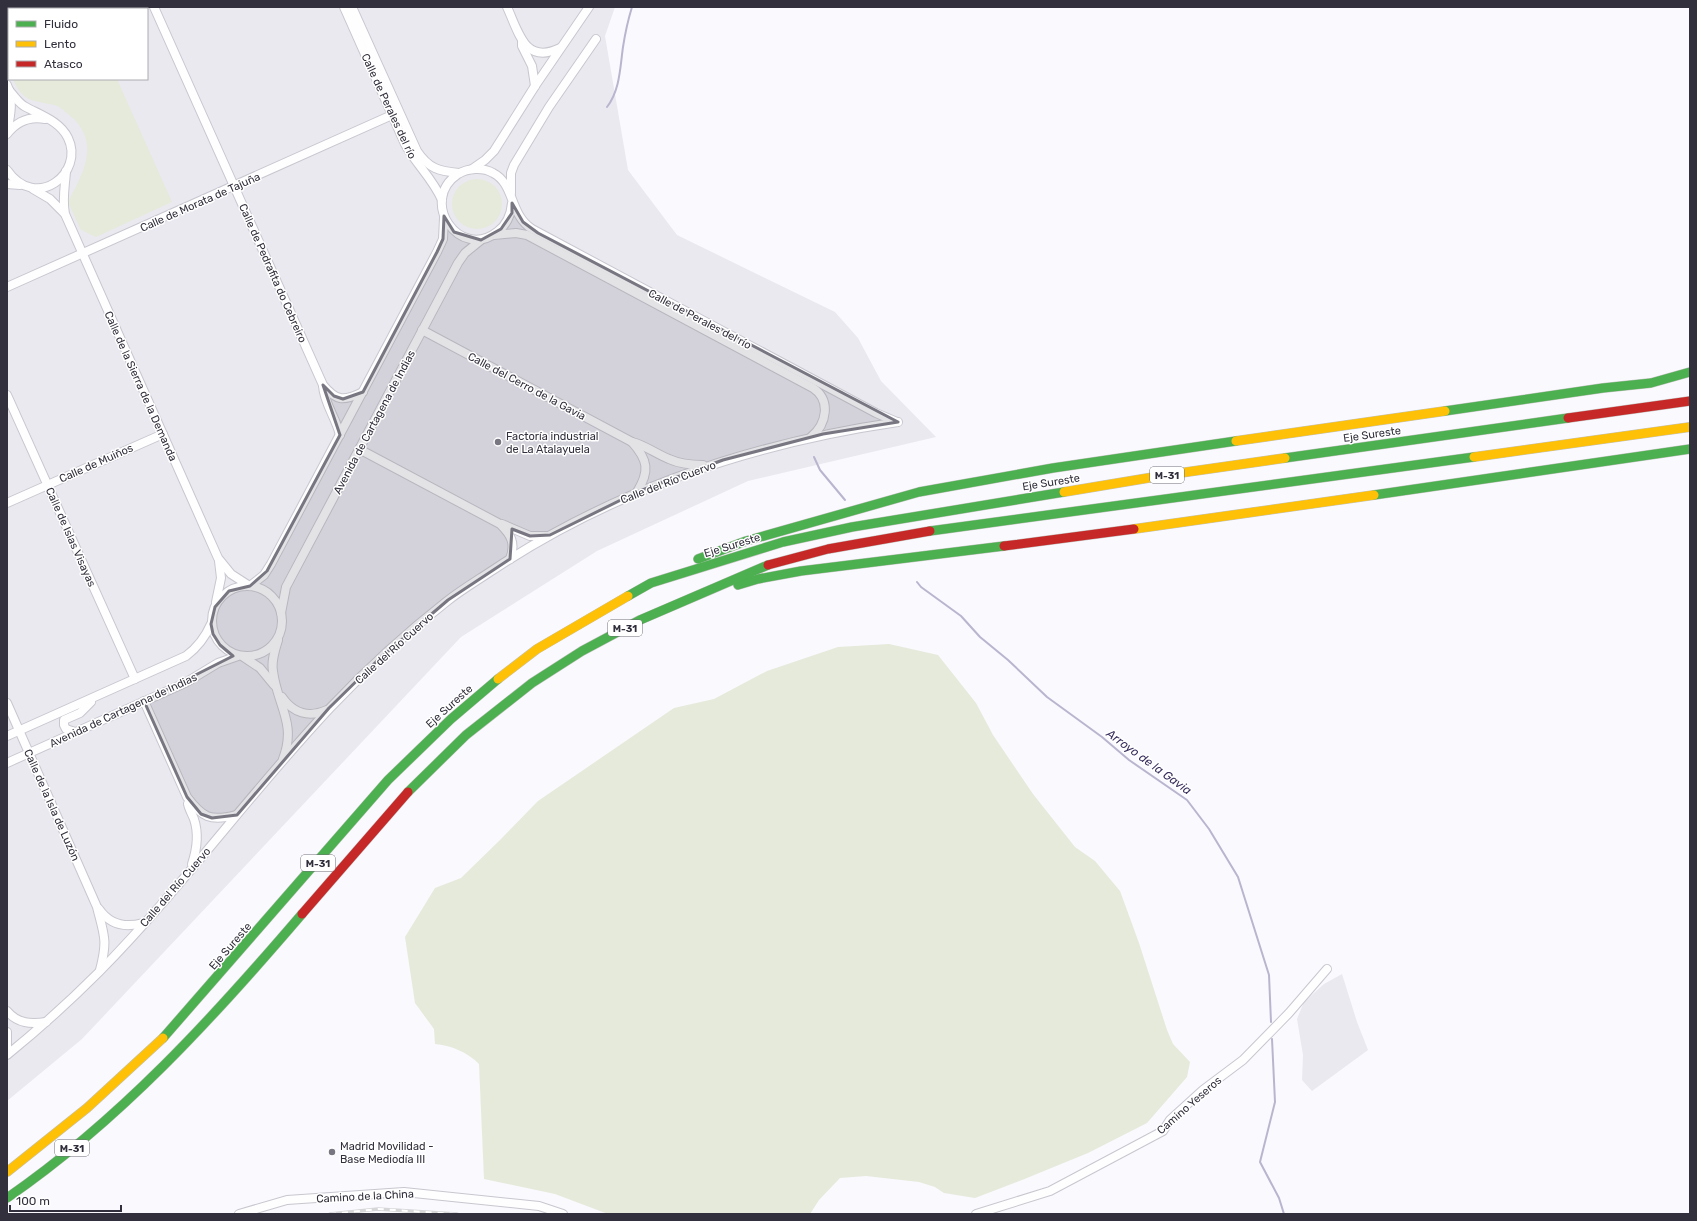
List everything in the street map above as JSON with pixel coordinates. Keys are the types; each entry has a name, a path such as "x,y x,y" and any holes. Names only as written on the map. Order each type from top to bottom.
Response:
{"highway":[{"path":"1603,388 1664,373 1690,363"},
{"path":"651,583 690,563 746,541 919,492 1053,468 1603,388 1651,383 1690,372"},
{"name":"Eje Sureste","path":"7,1172 73,1120 138,1062 171,1030 388,780 451,720 500,677 537,649 593,614 651,583 783,542 852,527 1166,475 1690,402"},
{"name":"M-31","path":"7,1198 33,1180 90,1134 148,1082 251,974 413,786 466,735 532,683 582,651 640,620 761,567 828,549 945,528 1216,493 1690,427"},
{"path":"669,607 758,579 801,571 1104,533 1622,460 1690,449"},
{"path":"1622,460 1690,457"}],"street":[{"name":"Calle de Pedrafita do Cebreiro","path":"154,7 323,385 329,393 338,398 347,398 363,392"},
{"name":"Calle de Perales del río","path":"344,7 409,152 416,164 436,187 442,200"},
{"name":"Calle de Perales del río","path":"352,7 417,151 429,166 440,170 459,173"},
{"path":"507,7 522,39 528,47 536,53 550,52 561,47"},
{"path":"471,170 485,160 494,151 535,86 589,7"},
{"path":"522,39 522,46 534,76 535,86"},
{"path":"444,216 448,224 458,234 469,239 480,240 493,235 502,229 512,213 511,173 514,165 549,108 596,39"},
{"path":"8,88 24,105 50,120"},
{"path":"7,133 11,106 8,88"},
{"name":"Calle de Morata de Tajuña","path":"7,288 392,115"},
{"path":"7,133 16,124 25,119 36,118 50,120"},
{"name":"Calle de la Sierra de la Demanda","path":"50,120 64,130 72,148 71,160 66,172 63,197 65,214 82,254 218,558 230,574 249,586"},
{"path":"7,170 20,185"},
{"path":"249,586 267,571 437,252 443,239 444,216 442,200 447,185 459,173 471,170 488,170 494,173 507,186 512,200"},
{"path":"32,189 51,185 60,179 66,172"},
{"name":"Calle de la Sierra de la Demanda","path":"7,184 20,185 32,189 50,199 65,214"},
{"name":"Calle de Perales del río","path":"512,200 523,222 538,233 876,413 898,422"},
{"name":"Calle de Perales del río","path":"493,235 516,233 527,235 813,388 822,397 826,408 818,432 810,437"},
{"name":"Avenida de Cartagena de Indias","path":"281,613 286,588 422,330 461,258 480,240"},
{"name":"Calle del Cerro de la Gavia","path":"422,330 632,442 639,443 674,462 708,466"},
{"name":"Calle de Pedrafita do Cebreiro","path":"323,385 324,394 334,416 340,435"},
{"name":"Calle de Islas Visayas","path":"7,395 135,679"},
{"name":"Calle del Río Cuervo","path":"7,1055 47,1022 100,971 329,708 378,660 448,600 510,559 550,535 637,492 708,466 753,452 810,437 898,422"},
{"name":"Calle de Muiños","path":"7,503 163,434"},
{"name":"Calle del Cerro de la Gavia","path":"632,442 644,457 646,468 643,480 637,492"},
{"path":"359,449 500,524 509,533 513,541 510,559"},
{"path":"500,524 507,525 530,536 550,535"},
{"name":"Calle de la Sierra de la Demanda","path":"215,607 220,578 218,558"},
{"path":"281,763 285,752 288,724 277,689 272,668 282,621 281,613 272,596 266,591 249,586 229,590 221,597 215,607 211,624 213,634 220,645 226,650 240,656 260,668 277,689 288,705 300,713 313,714 329,708"},
{"name":"Avenida de Cartagena de Indias","path":"7,736 177,660 197,648 206,635 211,624"},
{"path":"240,656 261,654 270,648 278,637"},
{"name":"Avenida de Cartagena de Indias","path":"7,763 184,683 218,663 240,656"},
{"path":"75,732 66,730 64,720 80,712 96,697"},
{"path":"144,701 187,797 196,825 196,848 190,869"},
{"name":"Calle de la Isla de Luzón","path":"7,703 97,907 105,934 104,952 100,971"},
{"path":"187,797 196,809 206,817 219,819 236,815"},
{"name":"Calle de la Isla de Luzón","path":"97,907 103,915 116,924 130,926 144,922"},
{"name":"Camino Yeseros","path":"976,1214 1050,1191 1163,1131 1170,1120 1203,1090 1243,1060 1289,1013 1327,969"},
{"path":"7,1011 16,1020 28,1024 47,1022"},
{"path":"7,1032 7,1047"},
{"name":"Camino de la China","path":"239,1214 287,1200 404,1192 539,1206 563,1214"}],"highlighted area":[{"path":"512,203 523,222 538,233 898,422 823,434 723,460 637,492 550,535 530,536 512,529 510,559 448,600 378,660 329,708 237,815 212,818 201,814 187,797 144,701 233,656 220,645 213,634 211,624 215,607 229,591 250,586 267,571 340,435 323,385 334,396 343,399 363,392 443,239 444,216 454,232 481,240 501,229 512,213"}],"shaded area":[{"path":"7,7 615,7 605,36 628,170 677,235 835,312 858,338 881,381 936,437 748,481 597,551 461,637 82,1039 7,1101"},
{"path":"14,80 117,80 172,202 96,237 81,230 68,202 83,171 86,160 86,140 82,129 64,110 57,106 30,100 21,93"},
{"path":"472,179 482,179 495,186 502,199 502,209 495,222 482,229 472,229 463,225 456,218 452,209 452,199 456,190 463,183"},
{"path":"889,644 938,655 976,703 993,735 1033,794 1075,847 1095,861 1120,891 1139,943 1167,1030 1173,1044 1190,1062 1187,1077 1147,1123 1088,1153 975,1198 944,1193 935,1187 919,1182 866,1176 840,1178 819,1200 810,1214 608,1214 555,1194 484,1179 479,1064 470,1056 459,1050 435,1044 434,1029 415,1003 405,937 435,888 461,878 538,801 674,708 714,699 767,671 838,647"},
{"path":"1342,974 1357,1022 1368,1050 1312,1091 1302,1080 1303,1055 1297,1019 1304,1002 1324,984"}],"waterway":[{"name":"Arroyo de la Gavia","path":"607,107 615,93 617,86 623,47 632,7"},
{"name":"Arroyo de la Gavia","path":"814,457 820,470 845,500"},
{"name":"Arroyo de la Gavia","path":"917,582 921,587 961,616 980,637 1008,660 1047,697 1102,737 1129,760 1187,800 1209,829 1238,877 1269,975 1271,1022"},
{"name":"Arroyo de la Gavia","path":"1272,1039 1275,1102 1260,1162 1279,1198 1284,1214"}],"railway":[{"path":"330,1214 378,1209 457,1214"}],"traffic: fast":[{"path":"1445,411 1603,388 1651,383 1690,372"},
{"path":"1285,458 1568,418"},
{"path":"698,559 746,541 919,492 1053,468 1236,441"},
{"path":"1374,495 1690,449"},
{"path":"930,531 1474,457"},
{"path":"628,596 651,583 783,542 852,527 1064,492"},
{"path":"738,585 758,579 801,571 1004,546"},
{"path":"408,792 466,735 532,683 582,651 640,620 768,565"},
{"path":"163,1038 388,780 451,719 498,679"},
{"path":"7,1198 48,1168 88,1135 164,1066 234,991 302,914"}],"traffic: slow":[{"path":"1236,441 1445,411"},
{"path":"1474,457 1690,427"},
{"path":"1064,492 1166,475 1285,458"},
{"path":"1134,529 1374,495"},
{"path":"498,679 537,649 628,596"},
{"path":"7,1172 87,1108 163,1038"}],"traffic: jam":[{"path":"1568,418 1690,401"},
{"path":"1004,546 1134,529"},
{"path":"768,565 828,549 930,531"},
{"path":"302,914 408,792"}],"place":[{"name":"Factoría industrial de La Atalayuela","path":"498,442"},
{"name":"Madrid Movilidad - Base Mediodía III","path":"332,1152"}]}
